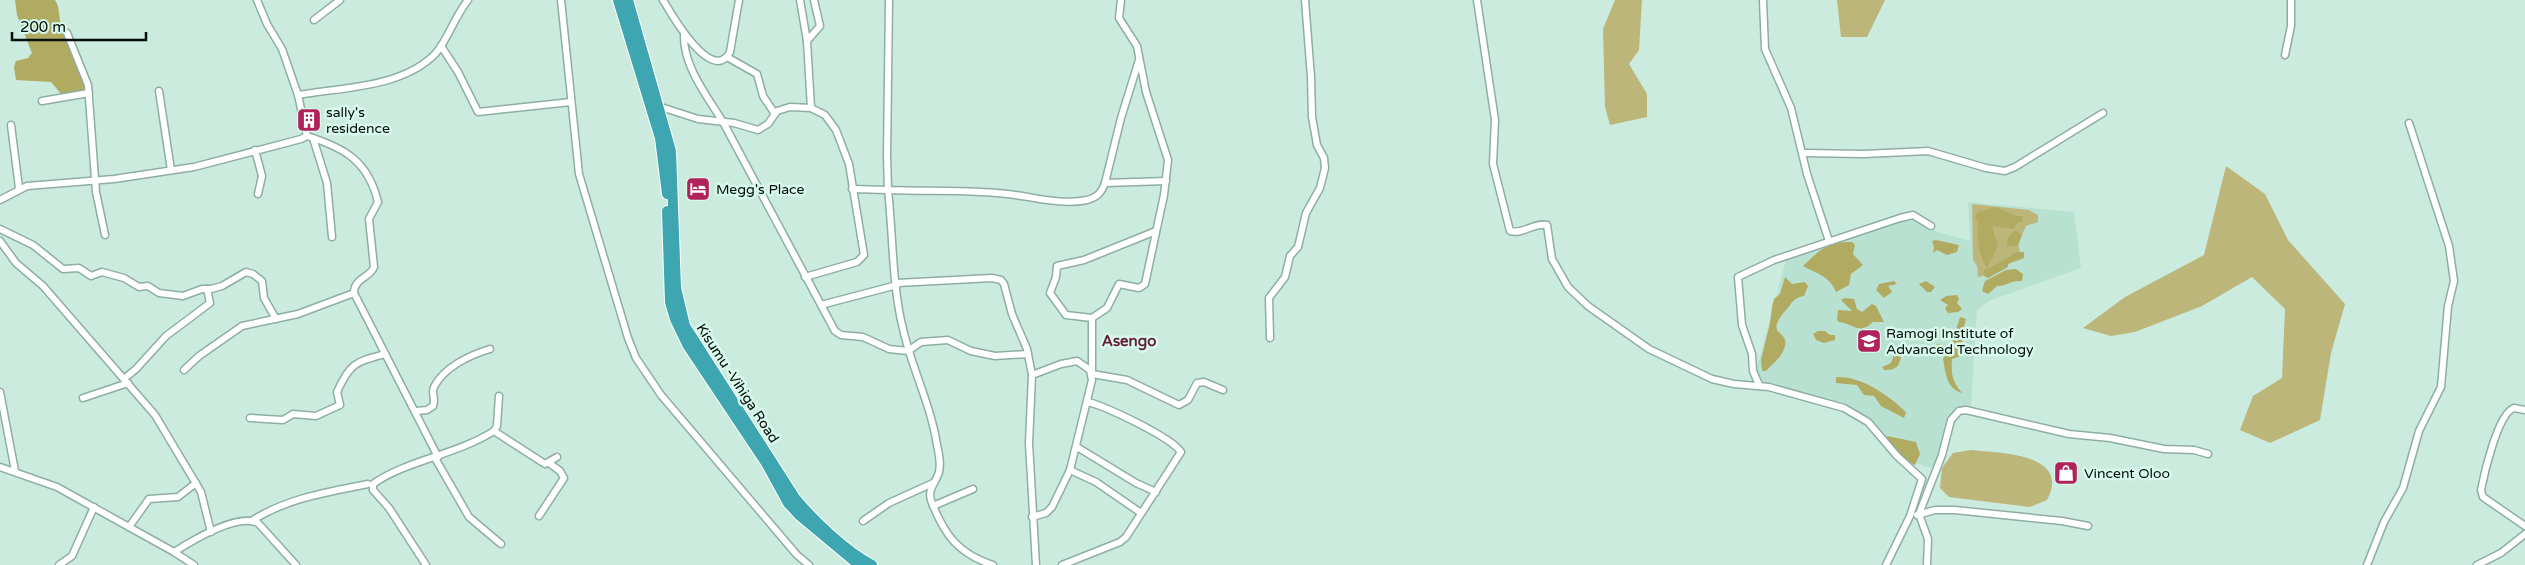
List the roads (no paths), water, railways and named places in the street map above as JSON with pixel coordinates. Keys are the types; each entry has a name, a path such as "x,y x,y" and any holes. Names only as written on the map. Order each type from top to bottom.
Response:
{"highway":[{"name":"Kisumu -Vihiga Road","path":"618,0 664,159 670,302 677,325 699,365 766,463 788,503 800,516 858,565"},
{"name":"Kisumu -Vihiga Road","path":"628,0 671,151 676,288 685,326 794,498 805,511 846,546 872,565"}],"street":[{"path":"257,0 267,24 282,49 310,137 327,182 332,237"},
{"path":"314,20 340,0"},
{"path":"298,95 398,76 422,66 441,46 456,14 468,0"},
{"path":"561,0 579,174 622,320 636,358 661,395 797,555 809,565"},
{"path":"663,0 684,35 708,57 719,60 727,57"},
{"path":"727,57 732,42 739,0"},
{"path":"800,0 807,42 811,108"},
{"path":"807,42 820,26 814,0"},
{"path":"889,0 888,190 898,304 908,351 925,395 937,443 940,469 933,483 930,497 953,543 968,555 993,565"},
{"path":"1121,0 1119,18 1137,46 1146,92 1168,160 1166,180 1156,232 1144,287 1119,284 1107,308 1092,318 1070,316 1062,312 1050,293 1056,277 1056,267 1084,260 1156,232"},
{"path":"1270,338 1269,298 1284,277 1290,256 1298,247 1306,213 1320,188 1325,168 1324,158 1317,145 1312,117 1312,77 1305,0"},
{"path":"1477,0 1495,120 1493,164 1510,231 1515,232 1541,224 1547,225 1552,259 1568,287 1588,306 1649,349 1712,379 1728,383 1759,385 1832,403 1862,417 1897,456 1922,479 1910,516 1886,565"},
{"path":"1763,0 1765,48 1791,108 1807,174 1829,241"},
{"path":"2285,55 2291,26 2291,0"},
{"path":"67,32 86,75 96,192 105,235"},
{"path":"684,35 685,48 692,68 723,122 805,277 838,334 863,337 881,347 908,351 921,342 948,340 971,351 996,356 1028,354"},
{"path":"441,46 458,72 478,112 571,102"},
{"path":"727,57 757,74 763,96 775,114"},
{"path":"852,189 1014,194 1050,201 1085,200 1098,195 1105,183 1121,118 1139,60"},
{"path":"159,91 171,170"},
{"path":"42,101 89,93"},
{"path":"658,106 698,119 723,122 758,130 765,127 775,114 790,107 811,108 828,117 836,130 849,164 863,258 857,262 805,277"},
{"path":"1803,152 1864,154 1928,151 1986,168 2005,171 2011,170 2103,114"},
{"path":"2367,565 2384,522 2403,488 2419,431 2444,379 2446,328 2455,273 2446,238 2409,122"},
{"path":"11,125 19,188"},
{"path":"0,200 19,188 38,184 96,180 207,165 255,150 310,137 345,151 355,158 371,181 378,205 369,219 374,267 372,271 357,282 354,293 416,411 437,458 469,517 501,544"},
{"path":"255,150 262,178 258,194"},
{"path":"1105,183 1166,180"},
{"path":"1759,385 1753,371 1752,354 1742,325 1737,278 1774,260 1911,215 1931,226"},
{"path":"0,229 32,245 63,269 79,268 91,276 104,273 124,278 139,287 149,286 159,293 185,296 202,288 222,286 246,272 253,274 262,281 264,298 276,319"},
{"path":"0,240 16,263 43,286 155,414 196,483 205,504 211,532"},
{"path":"821,305 897,284 992,278 1001,280 1028,354 1032,375 1030,443 1032,517 1036,565"},
{"path":"83,398 126,380 166,336 210,303 207,289"},
{"path":"184,370 235,330 245,325 276,319 333,302 354,293"},
{"path":"1032,517 1046,513 1052,507 1070,470 1077,447 1088,402 1092,374 1092,318"},
{"path":"416,411 427,410 433,406 434,388 448,370 473,355 490,349"},
{"path":"250,418 283,420 293,414 316,416 340,405 337,392 352,366 360,361 385,354"},
{"path":"1032,375 1074,361 1081,362 1092,374 1127,380 1179,405 1188,400 1197,383 1204,382 1222,390"},
{"path":"0,392 15,471"},
{"path":"426,565 372,486 402,469 437,458 494,431 498,426 499,396"},
{"path":"1062,565 1123,540 1131,532 1141,514 1178,461 1181,450 1158,435 1111,410 1088,402"},
{"path":"2525,410 2514,408 2506,413 2492,447 2482,490 2483,497 2525,526"},
{"path":"1927,565 1928,539 1919,514 1942,455 1951,420 1962,410 2069,434 2110,438 2164,449 2194,450 2208,454"},
{"path":"494,431 543,463 549,463 558,457"},
{"path":"1077,447 1136,483 1156,492"},
{"path":"539,516 564,478 560,471 549,463"},
{"path":"0,467 57,487 194,565"},
{"path":"1070,470 1096,482 1141,514"},
{"path":"129,527 149,499 178,497 196,483"},
{"path":"863,521 888,504 933,483"},
{"path":"174,552 235,521 252,520 271,509 306,497 368,484"},
{"path":"933,506 973,489"},
{"path":"59,565 72,556 94,507"},
{"path":"1910,516 1934,510 1955,510 2062,520 2088,526"},
{"path":"252,520 262,527 296,565"},
{"path":"2477,565 2501,554 2525,534"}],"place":[{"name":"sally's residence","path":"309,120"},
{"name":"Megg's Place","path":"698,189"},
{"name":"Ramogi Institute of Advanced Technology","path":"1869,341"},
{"name":"Vincent Oloo","path":"2066,473"}],"district":[{"name":"Asengo","path":"1129,341"}]}
